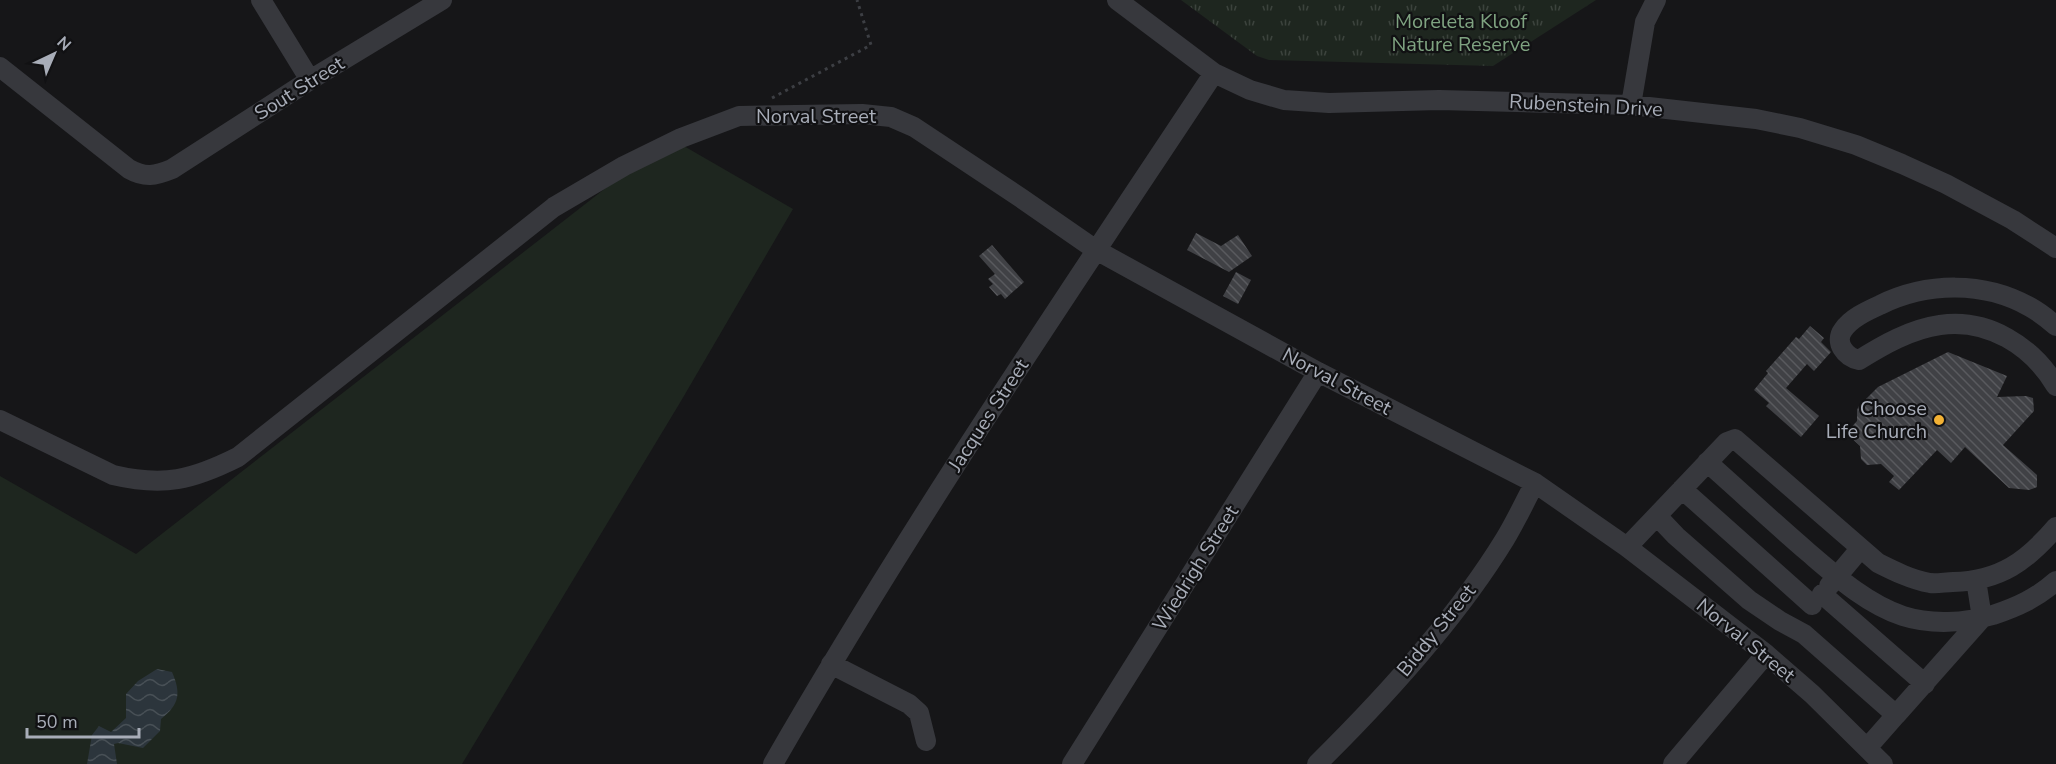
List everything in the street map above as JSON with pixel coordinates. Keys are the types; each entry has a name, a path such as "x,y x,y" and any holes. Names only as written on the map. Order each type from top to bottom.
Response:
{"street":[{"path":"261,0 310,80"},
{"name":"Sout Street","path":"0,67 129,169 138,174 155,176 172,169 310,80 442,0"},
{"name":"Rubenstein Drive","path":"1117,0 1214,73 1250,90 1284,100 1329,103 1439,100 1631,105 1756,119 1800,128 1856,145 1946,184 2013,220 2056,248"},
{"path":"1631,105 1645,22 1656,0"},
{"name":"Jacques Street","path":"773,764 831,663 943,483 1214,73"},
{"name":"Norval Street","path":"0,420 113,475 133,479 177,480 206,473 238,457 554,207 624,166 681,138 739,116 877,115 902,121 1022,198 1096,250 1318,372 1536,483 1628,547 1766,654 1812,694 1883,764"},
{"path":"2056,326 2031,307 2018,301 1979,289 1952,287 1923,290 1887,301 1850,321 1839,336 1838,342 1848,356 1859,360 1902,336 1939,325 1967,324 1996,332 2023,346 2045,368 2056,386"},
{"name":"Wiedrigh Street","path":"1072,764 1318,372"},
{"path":"1628,547 1707,462 1727,442 1735,438 1860,549 1885,567 1930,583 1976,580 1997,575 2019,564 2040,546 2056,527"},
{"path":"1707,462 1837,577 1873,602 1904,616 1933,621 1982,618 2018,607 2042,594 2056,581"},
{"name":"Biddy Street","path":"1317,764 1393,683 1457,606 1505,539 1536,483"},
{"path":"1682,489 1817,600 1925,684"},
{"path":"1657,516 1676,536 1749,600 1780,621 1794,627 1896,715"},
{"path":"1794,627 1860,549"},
{"path":"1867,748 1982,618 1976,580"},
{"path":"1673,764 1766,654"},
{"path":"831,663 909,705 919,713 926,741"}],"path":[{"path":"769,99 872,45 857,0"}],"green space":[{"name":"Moreleta Kloof Nature Reserve","path":"1181,0 1596,0 1493,66 1269,60 1257,56"},
{"path":"670,138 793,209 681,401 462,764 0,764 0,476 136,554"}],"water":[{"path":"157,669 172,672 177,686 177,698 172,708 161,719 160,731 143,748 114,744 117,764 87,764 92,735 99,726 111,732 126,718 126,694 138,681"}],"building":[{"path":"1196,233 1221,246 1238,235 1252,256 1229,272 1187,250"},
{"path":"992,245 1024,282 1005,299 1001,294 997,296 989,287 993,284 988,279 995,274 979,256"},
{"path":"1236,272 1251,280 1238,304 1223,296"},
{"path":"1810,326 1824,338 1821,342 1831,352 1814,371 1807,364 1786,388 1819,416 1801,437 1766,406 1769,403 1754,390 1768,373 1766,371 1796,337 1799,339"},
{"path":"1948,352 2007,376 1997,397 2026,396 2033,398 2034,411 2003,445 2037,475 2037,487 2029,490 2009,488 1965,447 1951,463 1937,450 1899,490 1889,482 1894,476 1881,464 1867,465 1861,459 1860,446 1846,433 1857,421 1859,406 1878,387"}],"place":[{"name":"Choose Life Church","path":"1939,420"}]}
